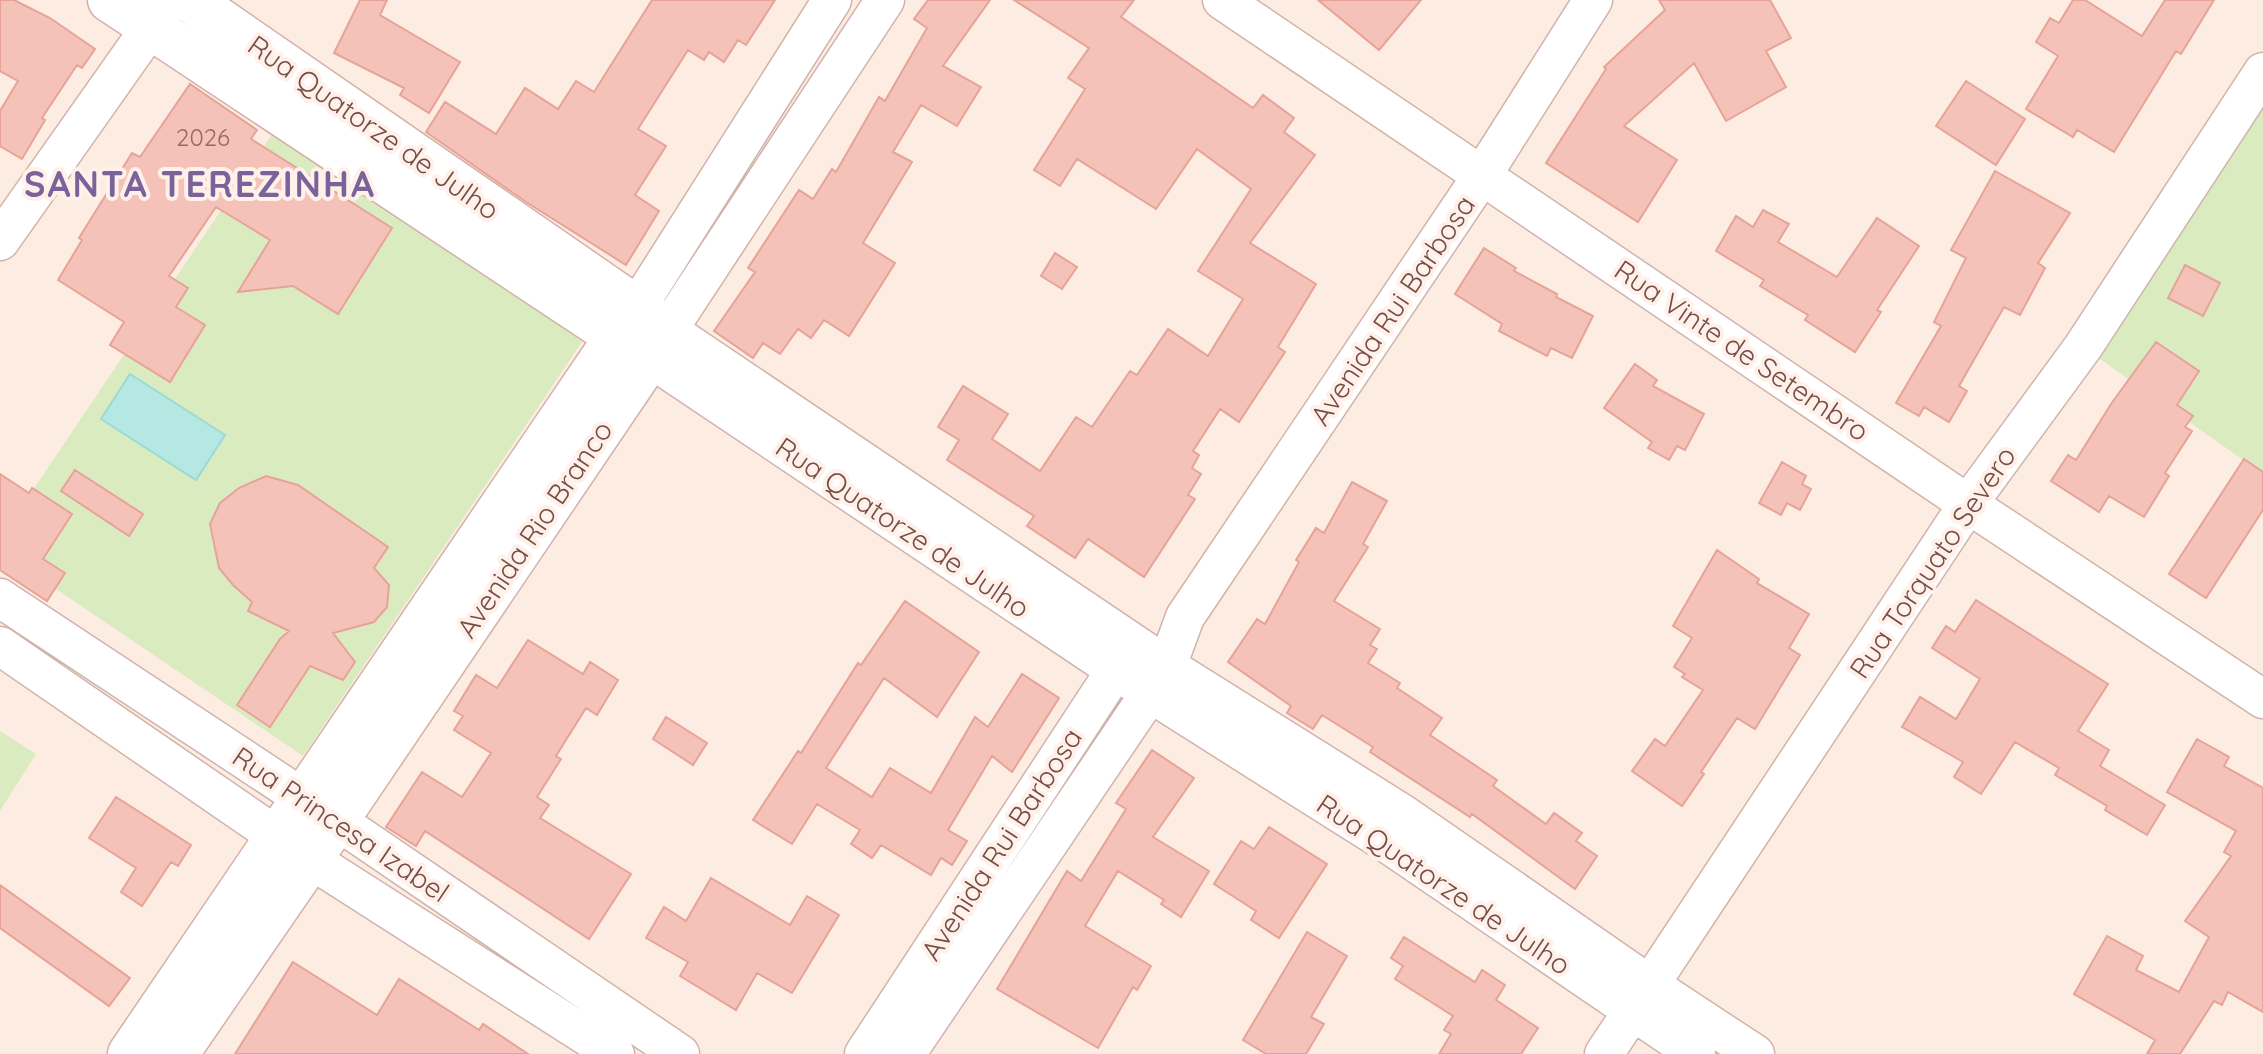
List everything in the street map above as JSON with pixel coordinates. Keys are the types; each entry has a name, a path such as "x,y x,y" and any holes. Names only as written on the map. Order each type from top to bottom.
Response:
{"street":[{"name":"Rua Quatorze de Julho","path":"110,0 160,14 344,131 1158,679 1394,828 1641,999 1755,1054"},
{"name":"Rua Quatorze de Julho","path":"190,0 344,131"},
{"name":"Avenida Rio Branco","path":"643,333 832,0"},
{"name":"Avenida Rio Branco","path":"176,1054 320,809 643,333 885,0"},
{"name":"Rua Vinte de Setembro","path":"1222,0 1968,504 2263,699"},
{"name":"Avenida Rui Barbosa","path":"906,1054 1158,679 1185,617 1483,174 1593,0"},
{"path":"0,241 160,14"},
{"name":"Rua Torquato Severo","path":"1604,1054 1968,504 2083,347 2263,72"},
{"name":"Rua Princesa Izabel","path":"0,598 320,809 680,1054"},
{"name":"Avenida Rui Barbosa","path":"864,1054 1124,656 1185,617"},
{"name":"Rua Princesa Izabel","path":"0,646 295,848 615,1054"},
{"name":"Avenida Rio Branco","path":"130,1054 295,848"},
{"name":"Rua Quatorze de Julho","path":"1641,999 1696,1054"}],"green space":[{"path":"2263,72 2263,474 2083,347"},
{"path":"277,127 586,336 303,756 0,551 0,539"},
{"path":"0,731 36,754 0,811"}],"water":[{"path":"130,374 225,435 196,480 101,419"}],"building":[{"path":"0,0 14,0 50,18 95,49 82,68 77,65 42,118 45,120 22,159 0,146 0,111 18,81 0,71"},
{"path":"360,0 387,0 380,15 460,62 429,113 400,95 404,88 334,53"},
{"path":"652,0 775,0 746,45 738,40 724,62 709,52 704,60 688,50 638,129 666,146 635,195 659,211 626,265 526,202 426,132 445,102 496,134 525,88 558,109 576,81 594,92"},
{"path":"928,0 990,0 943,66 981,87 957,126 921,105 893,152 912,162 863,243 895,263 849,336 824,320 811,338 798,329 780,354 763,343 753,358 714,331 755,272 748,268 799,190 813,199 832,169 836,172 879,97 885,101 927,28 914,19"},
{"path":"1014,0 1134,0 1121,17 1253,108 1263,95 1294,118 1284,132 1315,155 1250,243 1316,284 1278,347 1285,352 1239,422 1220,409 1193,451 1199,455 1192,468 1201,474 1188,495 1195,499 1144,577 1088,539 1075,558 1027,526 1034,516 947,460 959,440 938,427 963,386 1008,414 992,439 1040,471 1076,417 1092,427 1130,371 1137,375 1168,329 1208,356 1243,299 1198,271 1251,189 1197,149 1156,209 1077,159 1060,186 1034,170 1085,89 1068,78 1089,48"},
{"path":"1318,0 1421,0 1379,50"},
{"path":"1659,0 1770,0 1791,38 1766,51 1786,87 1726,121 1694,63 1624,126 1677,160 1638,222 1546,163 1606,69 1604,67 1665,10"},
{"path":"2073,0 2085,0 2142,36 2165,0 2214,0 2181,54 2176,51 2114,152 2077,130 2073,137 2026,109 2058,56 2036,42 2050,18 2059,23"},
{"path":"1966,81 2025,119 1996,165 1936,126"},
{"path":"190,84 257,130 251,139 392,228 338,314 293,286 238,292 270,240 216,207 169,276 188,288 176,307 205,325 170,382 110,345 124,322 58,280 82,240 79,238 132,153 140,157"},
{"path":"1995,171 2070,213 2038,263 2045,268 2020,315 2004,307 1959,386 1967,391 1949,422 1924,407 1919,416 1896,403 1941,326 1934,322 1966,258 1951,250"},
{"path":"1763,210 1789,224 1778,242 1837,277 1877,218 1919,246 1877,310 1881,312 1855,352 1805,320 1808,315 1760,286 1764,280 1716,251 1736,216 1753,227"},
{"path":"1484,248 1516,268 1514,271 1593,316 1572,358 1551,348 1547,356 1499,331 1502,324 1455,294"},
{"path":"1055,253 1077,267 1062,289 1041,276"},
{"path":"2185,265 2220,283 2203,316 2168,298"},
{"path":"2156,342 2199,371 2177,405 2193,416 2185,427 2192,431 2165,473 2169,476 2144,517 2109,496 2099,512 2051,481 2068,455 2076,460 2111,404"},
{"path":"1635,364 1657,380 1653,386 1704,414 1685,450 1677,446 1669,460 1648,448 1652,442 1604,408"},
{"path":"2244,459 2263,472 2263,510 2206,598 2169,574"},
{"path":"1782,462 1806,476 1802,484 1811,489 1800,510 1787,503 1781,515 1759,503"},
{"path":"75,470 143,514 129,536 61,491"},
{"path":"0,474 29,493 32,488 72,514 43,559 65,573 47,601 0,570"},
{"path":"266,476 298,485 388,547 374,568 389,585 387,607 374,622 333,633 355,662 343,680 310,666 270,727 237,705 280,639 289,631 248,611 252,602 219,568 210,524 220,503 239,488"},
{"path":"1352,482 1387,501 1363,544 1368,547 1334,601 1380,629 1370,645 1377,649 1368,663 1400,683 1397,688 1442,718 1430,735 1497,780 1493,786 1546,824 1554,813 1582,833 1576,841 1597,856 1575,889 1472,814 1470,817 1370,752 1373,747 1322,715 1313,729 1287,713 1291,706 1228,662 1257,619 1265,624 1299,562 1296,560 1316,528 1324,533"},
{"path":"1717,550 1759,579 1757,583 1809,614 1789,648 1800,655 1755,729 1737,718 1682,806 1632,771 1655,739 1665,746 1703,690 1682,677 1685,674 1674,667 1692,638 1673,626"},
{"path":"1976,600 2108,684 2078,731 2109,750 2100,766 2165,805 2147,835 2105,810 2107,806 2055,775 2059,768 2015,742 1981,794 1954,777 1963,762 1902,727 1920,697 1956,719 1980,679 1932,648 1946,626 1955,632"},
{"path":"905,601 979,652 937,717 884,678 826,768 872,797 890,768 931,793 975,717 988,727 1022,674 1059,698 1012,772 992,756 948,830 967,841 952,865 941,858 931,875 881,845 872,858 851,844 860,830 817,804 792,844 753,820 798,751 801,753 858,663 861,665"},
{"path":"528,640 583,674 590,662 618,680 597,715 586,708 556,756 561,759 537,797 549,805 540,818 631,874 589,939 425,831 416,846 386,827 422,772 462,797 491,753 454,730 463,716 454,711 476,675 497,688"},
{"path":"666,717 707,743 693,765 653,739"},
{"path":"2197,739 2229,757 2224,766 2263,788 2263,1012 2228,992 2222,1005 2214,1001 2180,1054 2147,1054 2155,1040 2074,994 2107,936 2143,956 2136,970 2179,992 2209,937 2185,921 2231,856 2224,852 2236,831 2167,792"},
{"path":"1152,750 1194,778 1153,837 1209,871 1181,917 1161,904 1164,900 1118,871 1085,926 1151,966 1137,990 1133,987 1098,1048 997,989 1067,871 1081,881 1126,809 1116,803"},
{"path":"116,797 191,845 178,866 171,862 142,906 121,892 136,868 89,838"},
{"path":"1269,827 1327,864 1279,938 1251,920 1256,911 1214,884 1241,841 1254,849"},
{"path":"711,878 790,925 807,896 839,915 792,993 757,973 736,1010 680,976 688,962 646,938 664,907 686,921"},
{"path":"0,885 130,978 109,1006 0,928"},
{"path":"1307,932 1347,956 1311,1017 1324,1024 1306,1054 1266,1054 1243,1040"},
{"path":"1404,937 1475,982 1482,970 1505,985 1496,1000 1538,1028 1521,1054 1439,1054 1451,1034 1444,1030 1453,1016 1395,979 1403,966 1391,958"},
{"path":"293,962 377,1015 399,979 479,1030 483,1024 528,1054 235,1054"}],"district":[{"name":"SANTA TEREZINHA","path":"200,183"}]}
